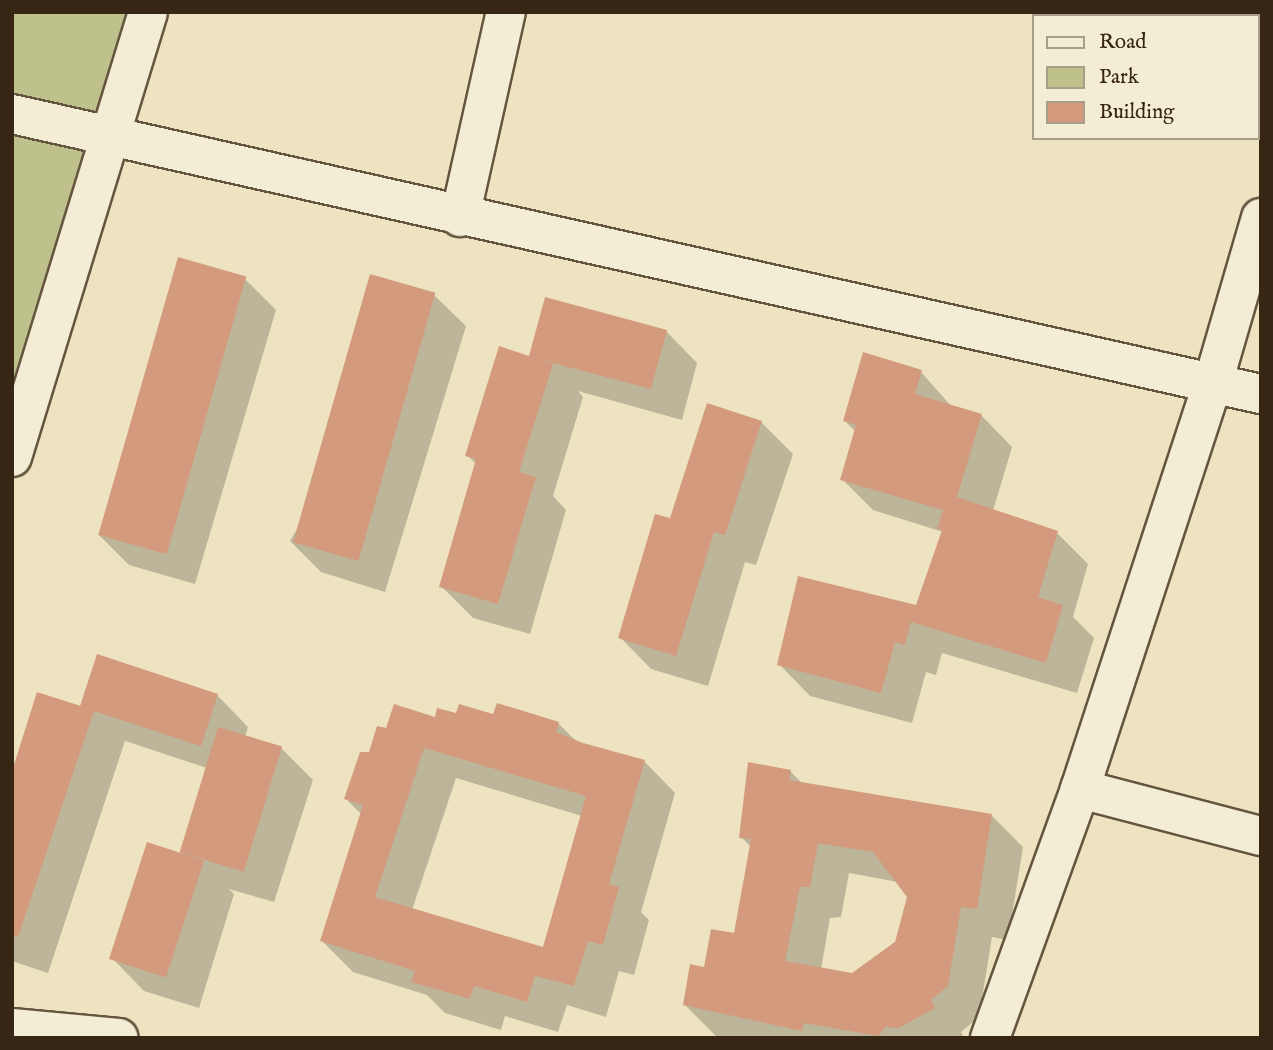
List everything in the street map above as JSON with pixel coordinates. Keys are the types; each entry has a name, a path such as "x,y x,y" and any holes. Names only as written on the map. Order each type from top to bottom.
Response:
{"street":[{"path":"12,457 148,12"},
{"path":"460,217 506,12"},
{"path":"12,114 460,217 1261,394"},
{"path":"990,1038 1080,789 1213,383 1261,218"},
{"path":"1080,789 1261,836"},
{"path":"12,1028 119,1038"}],"green space":[{"path":"12,12 137,12 12,420"}],"building":[{"path":"178,257 246,277 167,554 98,535"},
{"path":"370,274 435,293 358,561 293,542"},
{"path":"545,297 667,330 651,389 534,358 553,364 519,472 536,477 498,604 439,587 476,459 465,456 499,346 529,356"},
{"path":"863,352 922,370 915,394 982,414 957,497 1058,531 1038,597 1063,605 1046,663 911,622 905,645 895,642 881,693 777,665 798,576 916,605 942,530 937,529 943,510 840,480 856,425 843,421"},
{"path":"707,403 762,421 725,535 714,532 676,656 618,638 655,514 670,518"},
{"path":"97,654 218,694 201,746 94,711 18,937 12,936 12,771 37,692 80,706"},
{"path":"497,703 559,722 556,732 583,743 645,760 609,884 619,887 603,945 588,941 574,986 535,976 539,962 527,1002 474,986 470,999 411,982 415,971 320,941 363,805 344,799 360,752 369,752 377,726 386,728 394,704 435,717 437,708 456,713 459,704 493,714","holes":["424,748 586,796 543,947 375,897"]},
{"path":"218,727 282,747 244,872 180,852"},
{"path":"748,762 791,770 789,780 992,814 977,909 961,907 948,986 931,1000 935,1008 899,1028 885,1027 879,1036 804,1023 802,1031 683,1005 690,964 704,967 711,929 734,933 751,839 739,838","holes":["818,843 873,852 907,897 895,942 852,973 785,961 800,887 810,887"]},
{"path":"147,842 204,861 166,978 109,959"}]}
